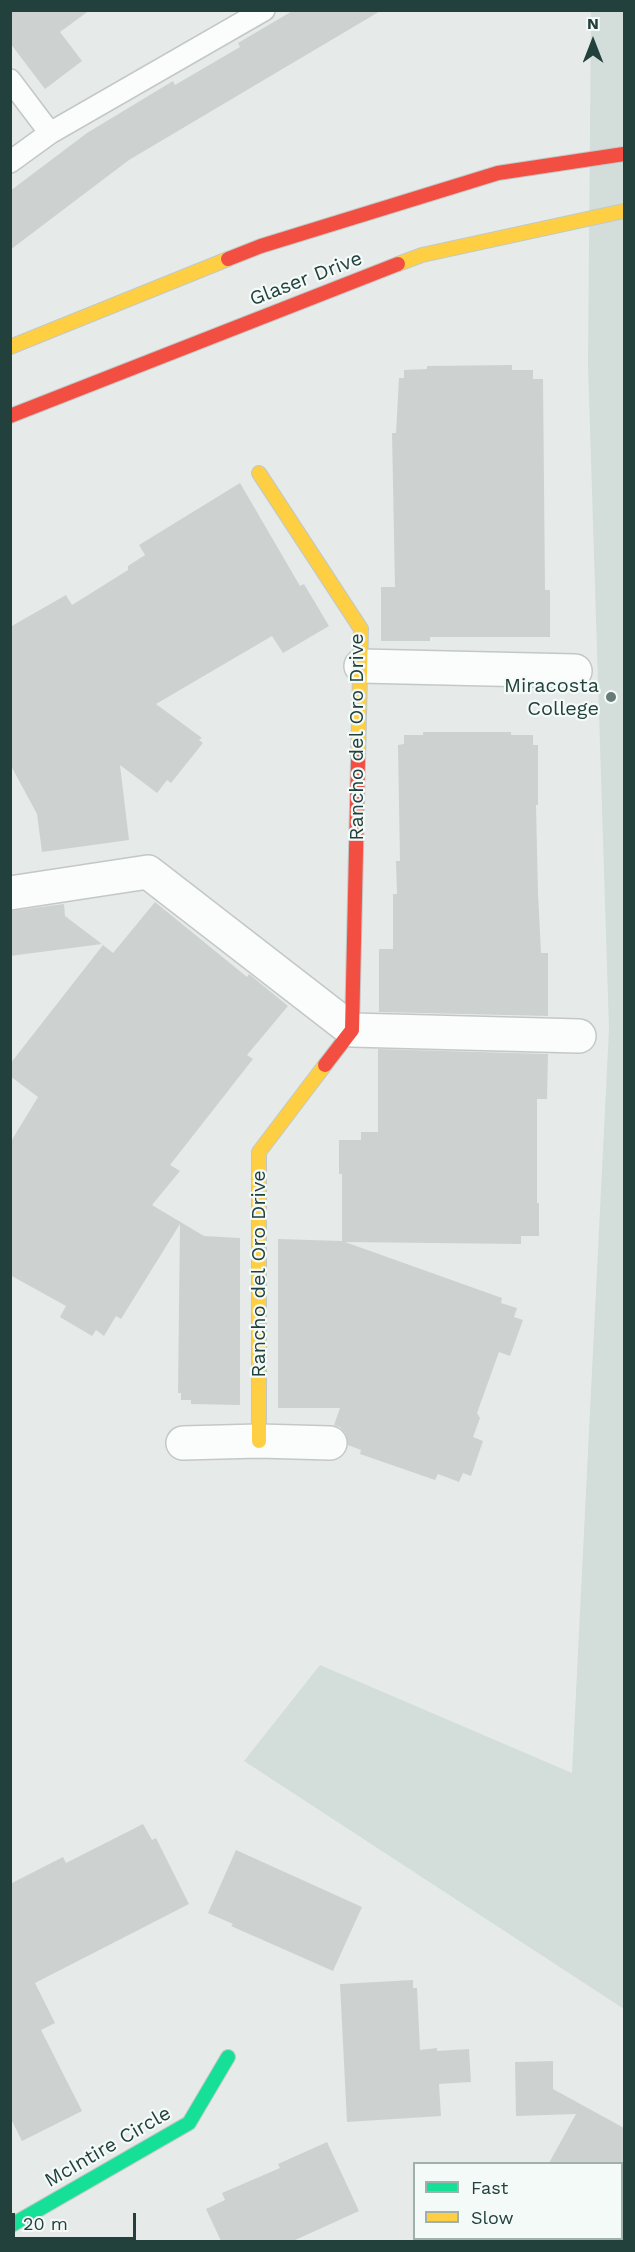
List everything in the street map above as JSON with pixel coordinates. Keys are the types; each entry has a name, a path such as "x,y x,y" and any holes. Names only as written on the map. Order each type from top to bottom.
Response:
{"street":[{"name":"Glaser Drive","path":"10,347 261,246 498,173 624,154"},
{"name":"Glaser Drive","path":"10,416 422,255 624,211"},
{"name":"Rancho del Oro Drive","path":"259,473 361,629 352,1030 259,1152 259,1440"},
{"path":"361,666 575,671"},
{"path":"10,893 147,872 352,1030 579,1036"},
{"path":"183,1443 259,1440 330,1443"},
{"name":"McIntire Circle","path":"10,2226 189,2123 228,2057"}],"lane":[{"path":"10,162 50,133 264,10"},
{"path":"10,80 50,133"}],"shaded area":[{"name":"Miracosta College","path":"591,11 624,11 624,2009 244,1761 320,1665 572,1773 609,1029 588,365"}],"building":[{"path":"10,10 90,10 60,32 82,61 45,89 10,43"},
{"path":"294,10 382,10 129,160 10,250 10,191 87,133 173,81 175,85 240,47 238,43"},
{"path":"512,365 512,370 533,370 533,379 543,379 545,590 550,590 550,637 430,637 430,641 381,641 381,587 395,587 392,433 396,433 399,378 404,378 404,370 427,369 427,366"},
{"path":"240,483 300,586 304,584 329,626 283,653 272,636 156,704 202,738 199,740 203,743 171,783 167,780 157,793 120,765 129,840 42,852 37,814 10,764 10,627 66,595 72,605 128,570 128,566 145,555 139,545"},
{"path":"423,732 511,732 511,735 533,735 533,745 538,745 538,805 536,805 538,893 541,953 548,953 548,1016 379,1012 379,949 393,949 393,894 397,894 396,861 400,861 398,745 404,744 404,735 423,735"},
{"path":"155,902 247,977 249,974 288,1006 247,1055 253,1059 170,1165 180,1171 152,1205 204,1236 240,1238 240,1405 191,1404 191,1400 181,1400 181,1393 178,1393 180,1224 121,1319 116,1316 104,1336 96,1330 92,1336 60,1317 66,1306 10,1275 10,1143 38,1097 10,1076 10,1064 103,945 113,953"},
{"path":"64,904 65,916 102,944 10,956 10,911"},
{"path":"378,1049 548,1054 547,1099 537,1099 539,1236 521,1236 521,1244 345,1242 502,1298 501,1303 517,1308 514,1317 523,1320 510,1356 499,1352 477,1413 480,1418 473,1437 483,1441 471,1476 463,1473 459,1482 438,1474 435,1480 360,1454 361,1450 348,1445 346,1434 340,1427 334,1425 340,1408 278,1408 278,1239 342,1241 342,1174 339,1174 339,1140 361,1140 361,1132 378,1132"},
{"path":"143,1824 152,1840 156,1838 189,1904 35,1983 55,2023 41,2030 82,2111 22,2141 10,2117 10,1884 63,1857 66,1863"},
{"path":"236,1850 362,1907 333,1971 231,1926 233,1924 208,1913"},
{"path":"413,1980 413,1988 417,1988 420,2050 469,2049 471,2082 439,2084 441,2116 347,2122 340,1984"},
{"path":"553,2061 553,2089 624,2128 624,2177 623,2162 550,2162 576,2114 516,2116 515,2062"},
{"path":"327,2142 359,2211 293,2241 221,2241 206,2209 225,2200 222,2193 280,2168 278,2164"}],"traffic: fast":[{"path":"10,2226 189,2123 228,2057"}],"traffic: slow":[{"path":"398,264 422,255 624,211"},
{"path":"10,347 228,259"},
{"path":"259,473 361,629 358,761"},
{"path":"259,1441 259,1152 325,1065"}],"traffic: jam":[{"path":"228,259 261,246 498,173 624,154"},
{"path":"10,416 398,264"},
{"path":"325,1065 352,1030 358,761"}],"place":[{"name":"Miracosta College","path":"611,697"}]}
